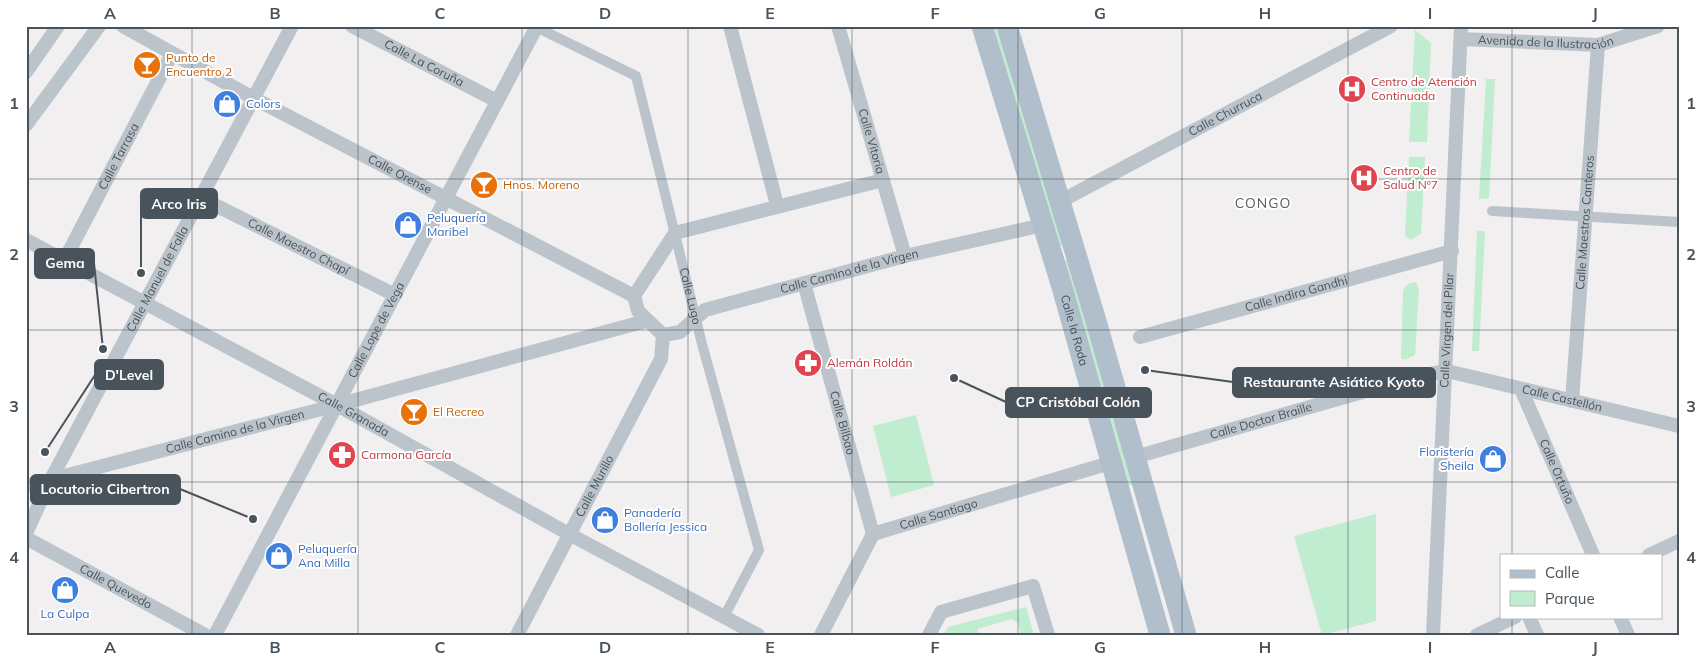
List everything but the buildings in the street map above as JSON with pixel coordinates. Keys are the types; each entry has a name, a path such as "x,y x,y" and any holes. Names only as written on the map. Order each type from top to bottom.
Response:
{"main road":[{"name":"Calle la Roda","path":"982,26 1113,462 1160,635"},
{"name":"Calle la Roda","path":"1007,26 1061,201 1186,635"}],"street":[{"path":"26,72 58,26"},
{"path":"26,125 99,26"},
{"name":"Calle Orense","path":"123,26 255,99 447,197 634,296"},
{"name":"Calle Manuel de Falla","path":"26,533 50,481 255,99 292,26"},
{"name":"Calle La Coruña","path":"352,26 497,101"},
{"path":"730,26 777,205"},
{"name":"Calle Vitoria","path":"838,26 905,256"},
{"name":"Calle Churruca","path":"1061,201 1391,26"},
{"name":"Avenida de la Ilustración","path":"1461,33 1598,44 1658,26"},
{"name":"Calle Lope de Vega","path":"215,635 536,27"},
{"name":"Calle Lugo","path":"536,27 636,76 696,318 759,550 724,617"},
{"name":"Calle Virgen del Pilar","path":"1433,635 1447,371 1461,33"},
{"name":"Calle Maestros Canteros","path":"1572,401 1598,44"},
{"name":"Calle Tarrasa","path":"64,261 172,54"},
{"path":"664,335 638,311 634,296 675,233 777,205 883,180"},
{"name":"Calle Maestro Chapí","path":"201,198 395,295"},
{"path":"1492,211 1585,218 1679,222"},
{"name":"Calle Camino de la Virgen","path":"664,335 680,332 705,310 905,256 1043,225"},
{"name":"Calle Granada","path":"26,240 337,405 569,534 758,635"},
{"name":"Calle Indira Gandhi","path":"1140,337 1452,251"},
{"name":"Calle Bilbao","path":"804,283 873,534"},
{"name":"Calle Camino de la Virgen","path":"26,486 337,405 646,320"},
{"name":"Calle Murillo","path":"517,635 661,359 664,335"},
{"name":"Calle Doctor Braille","path":"1135,457 1418,376 1447,371"},
{"name":"Calle Castellón","path":"1447,371 1679,426"},
{"name":"Calle Ortuño","path":"1521,389 1593,554"},
{"name":"Calle Santiago","path":"873,534 1113,462"},
{"path":"820,635 873,534"},
{"name":"Calle Quevedo","path":"26,538 205,635"},
{"path":"1651,554 1679,541"},
{"path":"929,635 941,612 1034,586 1048,635"},
{"path":"1477,635 1513,618"},
{"path":"1530,618 1537,635"},
{"path":"1620,618 1628,635"}],"green space":[{"path":"993,26 996,26 1000,37 1065,244 1058,246"},
{"path":"1415,30 1431,43 1427,142 1409,142"},
{"path":"1486,79 1495,79 1489,198 1479,199"},
{"path":"1409,157 1425,157 1421,234 1410,240 1405,235"},
{"path":"1477,231 1485,231 1479,351 1472,351"},
{"path":"1069,260 1135,485 1128,485 1063,261"},
{"path":"1416,282 1419,290 1415,355 1404,360 1401,358 1403,290 1409,283"},
{"path":"916,415 934,485 891,497 873,426"},
{"path":"1376,514 1376,621 1322,635 1294,536"},
{"path":"1026,607 1034,635 1021,635 1018,623 1012,619 977,629 979,635 944,635 948,627"}],"place":[{"name":"Punto de Encuentro 2","path":"147,65"},
{"name":"Centro de Atención Continuada","path":"1352,89"},
{"name":"Colors","path":"227,104"},
{"name":"Centro de Salud Nº7","path":"1364,178"},
{"name":"Hnos. Moreno","path":"484,185"},
{"name":"Peluquería Maribel","path":"408,225"},
{"name":"Arco Iris","path":"141,273"},
{"name":"Gema","path":"103,349"},
{"name":"Alemán Roldán","path":"808,363"},
{"name":"Restaurante Asiático Kyoto","path":"1145,370"},
{"name":"CP Cristóbal Colón","path":"954,378"},
{"name":"El Recreo","path":"414,412"},
{"name":"D'Level","path":"45,452"},
{"name":"Carmona García","path":"342,455"},
{"name":"Floristería Sheila","path":"1493,459"},
{"name":"Locutorio Cibertron","path":"253,519"},
{"name":"Panadería Bollería Jessica","path":"605,520"},
{"name":"Peluquería Ana Milla","path":"279,556"},
{"name":"La Culpa","path":"65,590"}],"district":[{"name":"CONGO","path":"1263,203"}]}
